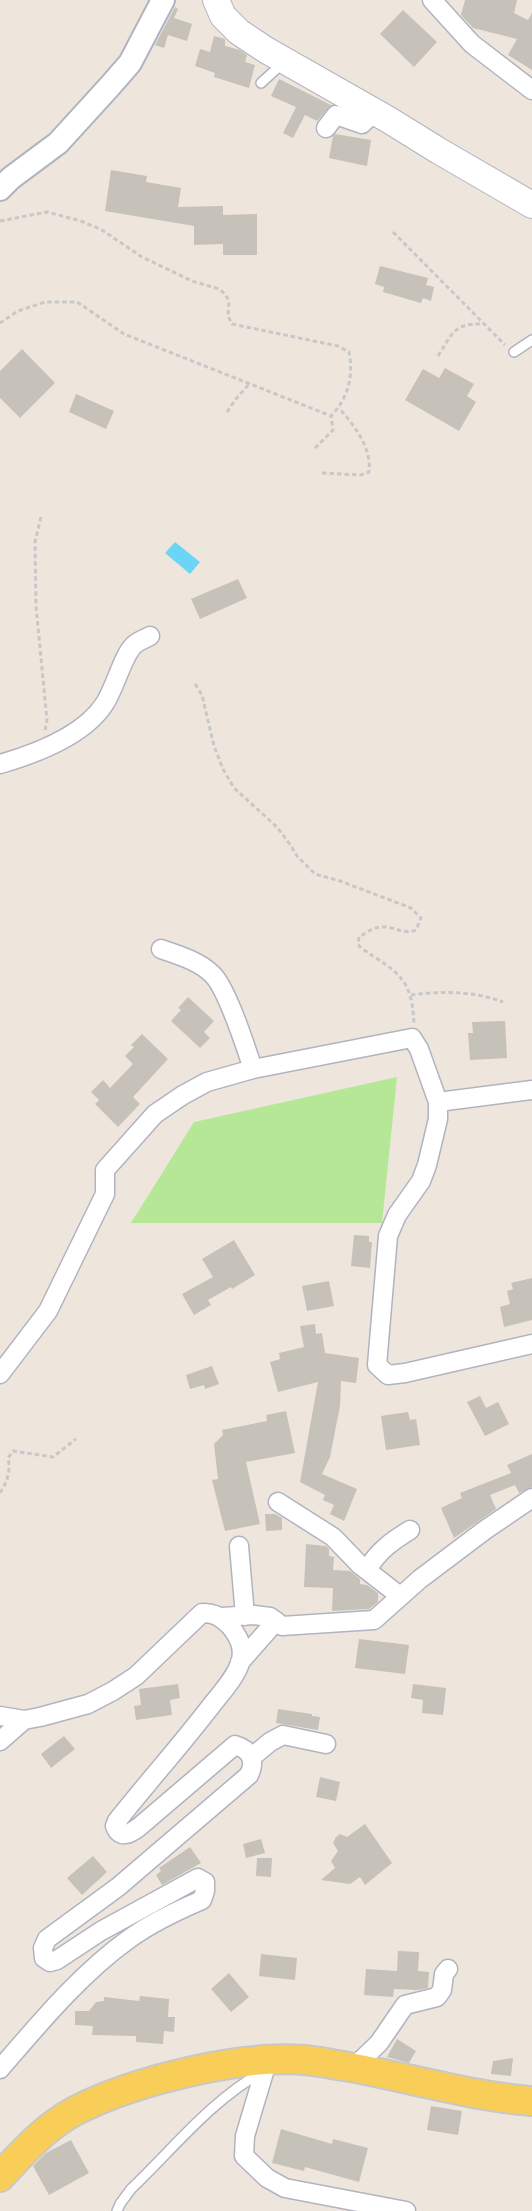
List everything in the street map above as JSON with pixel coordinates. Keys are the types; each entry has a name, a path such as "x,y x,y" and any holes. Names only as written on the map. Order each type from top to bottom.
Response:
{"main road":[{"path":"216,0 223,16 239,32 284,62 532,205"},
{"path":"230,0 239,32"},
{"path":"0,2177 27,2148 50,2128 84,2108 137,2087 242,2061 267,2065 304,2060 477,2094 532,2101"}],"street":[{"path":"4,179 58,143 110,86 130,63 163,0"},
{"path":"432,0 472,44 532,90"},
{"path":"326,128 336,115 362,124 374,112"},
{"path":"0,764 53,745 83,725 104,706 114,689 132,646 150,636"},
{"path":"161,949 183,957 212,974 222,988 253,1069"},
{"path":"0,1374 48,1311 105,1194 105,1170 155,1114 207,1082 253,1069 412,1038 419,1048 438,1102 438,1119 421,1181 397,1215 388,1236 377,1365 388,1375 405,1373 532,1344"},
{"path":"438,1102 532,1090"},
{"path":"0,1716 24,1720 88,1704 136,1676 202,1613 222,1617 270,1617 282,1626 374,1620 400,1596 485,1530 532,1498"},
{"path":"278,1502 333,1538 367,1570 400,1596"},
{"path":"367,1570 382,1549 411,1530"},
{"path":"239,1546 245,1616"},
{"path":"222,1617 235,1632 242,1646 240,1662"},
{"path":"0,2069 101,1961 154,1923 201,1900 205,1892 205,1882 198,1878 101,1931 57,1960 50,1962 44,1958 43,1948 47,1939 135,1873 249,1775 253,1766 252,1757 245,1749 235,1745 140,1827 127,1835 116,1831 117,1821 191,1732 231,1679 240,1662 276,1621"},
{"path":"0,1741 24,1720"},
{"path":"252,1757 270,1742 283,1736 326,1744"},
{"path":"353,2068 379,2043 405,2005 417,2000 437,1997 442,1990 444,1974 448,1969"},
{"path":"267,2065 245,2136 244,2156 267,2178 285,2188 406,2211"}],"lane":[{"path":"261,82 284,62"},
{"path":"514,350 532,340"},
{"path":"117,2211 131,2190 223,2099 267,2065"}],"path":[{"path":"0,221 47,212 81,220 102,230 142,257 192,281 219,289 229,302 228,316 232,324 338,346 348,352 353,369 346,395 339,408 331,416"},
{"path":"393,232 504,345 514,350"},
{"path":"0,323 18,310 45,302 77,302 124,334 331,416"},
{"path":"438,356 451,335 461,326 484,325"},
{"path":"227,412 249,384"},
{"path":"322,474 361,475 369,472 367,452 351,422 339,408"},
{"path":"315,448 333,430 331,416"},
{"path":"41,517 35,542 36,606 47,720 41,750"},
{"path":"195,684 202,695 214,746 234,788 277,827 297,856 315,874 411,908 421,918 416,930 408,933 382,927 372,929 358,937 357,944 405,981 411,995 414,1023 412,1038"},
{"path":"411,995 429,992 487,996 503,1002"},
{"path":"0,1493 7,1482 10,1466 8,1458 13,1451 53,1457 76,1439"}],"green space":[{"path":"397,1077 382,1223 131,1223 194,1122"}],"water":[{"path":"175,542 200,562 190,574 165,553"}],"building":[{"path":"465,0 517,0 514,13 528,20 532,13 532,70 508,55 517,39 473,28 461,15"},
{"path":"175,7 178,9 174,18 192,24 187,41 168,35 164,48 155,45"},
{"path":"403,10 437,42 414,67 380,34"},
{"path":"214,36 225,39 225,46 240,50 247,55 245,62 255,65 249,88 214,77 215,73 195,66 200,49 210,52"},
{"path":"279,79 331,105 317,121 305,115 293,138 283,133 296,107 271,96"},
{"path":"335,134 371,140 367,166 329,158"},
{"path":"111,170 147,176 146,182 181,188 178,207 223,206 223,215 257,214 257,255 223,255 223,244 194,245 194,226 105,211"},
{"path":"380,266 428,278 426,285 434,287 431,301 423,298 421,303 383,292 384,287 375,284"},
{"path":"22,349 55,383 20,418 0,398 0,371"},
{"path":"445,368 474,384 467,396 476,402 459,431 405,400 423,369 439,378"},
{"path":"76,394 114,411 106,429 69,412"},
{"path":"238,579 247,598 200,619 191,599"},
{"path":"188,997 214,1021 204,1032 210,1038 200,1048 171,1021 181,1010 178,1008"},
{"path":"505,1021 507,1058 470,1060 468,1033 473,1033 472,1022"},
{"path":"142,1034 168,1059 133,1097 140,1104 118,1127 95,1104 99,1100 91,1092 103,1080 110,1088 133,1064 125,1056 134,1047 131,1045"},
{"path":"354,1235 369,1236 369,1242 372,1242 370,1268 351,1266"},
{"path":"234,1240 255,1275 208,1300 211,1305 194,1315 182,1294 213,1277 202,1259"},
{"path":"532,1278 532,1320 504,1327 500,1307 510,1304 507,1291 513,1289 511,1283"},
{"path":"329,1281 334,1306 307,1311 302,1286"},
{"path":"315,1324 316,1334 322,1333 325,1353 359,1358 356,1383 341,1381 340,1406 330,1457 322,1474 357,1489 344,1521 330,1514 334,1505 323,1500 325,1495 300,1482 318,1382 278,1392 270,1362 280,1359 279,1353 304,1347 300,1326"},
{"path":"212,1366 219,1384 205,1389 204,1385 190,1389 186,1375"},
{"path":"480,1396 486,1408 498,1402 509,1424 485,1436 467,1402"},
{"path":"286,1411 295,1453 246,1462 260,1524 225,1531 212,1480 218,1479 214,1444 223,1435 222,1430 267,1421 266,1415"},
{"path":"408,1412 410,1420 416,1419 420,1445 386,1450 381,1416"},
{"path":"532,1454 532,1487 519,1493 515,1485 490,1495 496,1509 454,1538 441,1508 462,1498 460,1493 511,1473 507,1465"},
{"path":"265,1514 275,1514 282,1518 282,1530 266,1531"},
{"path":"306,1544 326,1546 329,1549 329,1556 334,1557 333,1570 350,1571 360,1579 360,1584 367,1585 378,1593 378,1602 369,1609 332,1611 333,1588 304,1587"},
{"path":"359,1639 409,1645 405,1674 355,1668"},
{"path":"178,1684 180,1698 170,1700 172,1715 136,1720 134,1706 141,1705 139,1689"},
{"path":"413,1684 446,1688 443,1715 422,1713 423,1700 411,1698"},
{"path":"278,1709 320,1717 318,1730 276,1723"},
{"path":"64,1736 75,1749 51,1768 41,1754"},
{"path":"320,1777 340,1782 336,1801 316,1797"},
{"path":"365,1824 392,1863 365,1885 360,1877 350,1884 321,1880 335,1868 331,1861 338,1851 333,1843 336,1837 340,1834 347,1837"},
{"path":"261,1839 265,1853 246,1858 243,1844"},
{"path":"190,1847 201,1863 162,1885 156,1875 161,1871 159,1868"},
{"path":"93,1856 107,1872 82,1895 67,1878"},
{"path":"257,1858 272,1858 271,1877 256,1876"},
{"path":"398,1951 419,1952 418,1971 429,1972 428,1988 394,1989 393,1997 364,1995 366,1969 397,1971"},
{"path":"261,1954 297,1958 295,1980 259,1976"},
{"path":"229,1973 249,1997 231,2012 211,1989"},
{"path":"140,1996 169,1999 168,2017 175,2017 174,2032 164,2031 163,2044 136,2042 136,2036 92,2035 93,2026 75,2025 75,2011 89,2011 96,2002 104,2001 104,1997 139,2001"},
{"path":"397,2039 416,2051 409,2063 387,2057"},
{"path":"513,2058 511,2076 491,2074 493,2061"},
{"path":"431,2106 462,2111 458,2135 427,2130"},
{"path":"281,2129 332,2144 333,2139 368,2148 359,2182 305,2167 304,2171 272,2163"},
{"path":"71,2140 89,2173 49,2195 33,2166 46,2153"}]}
